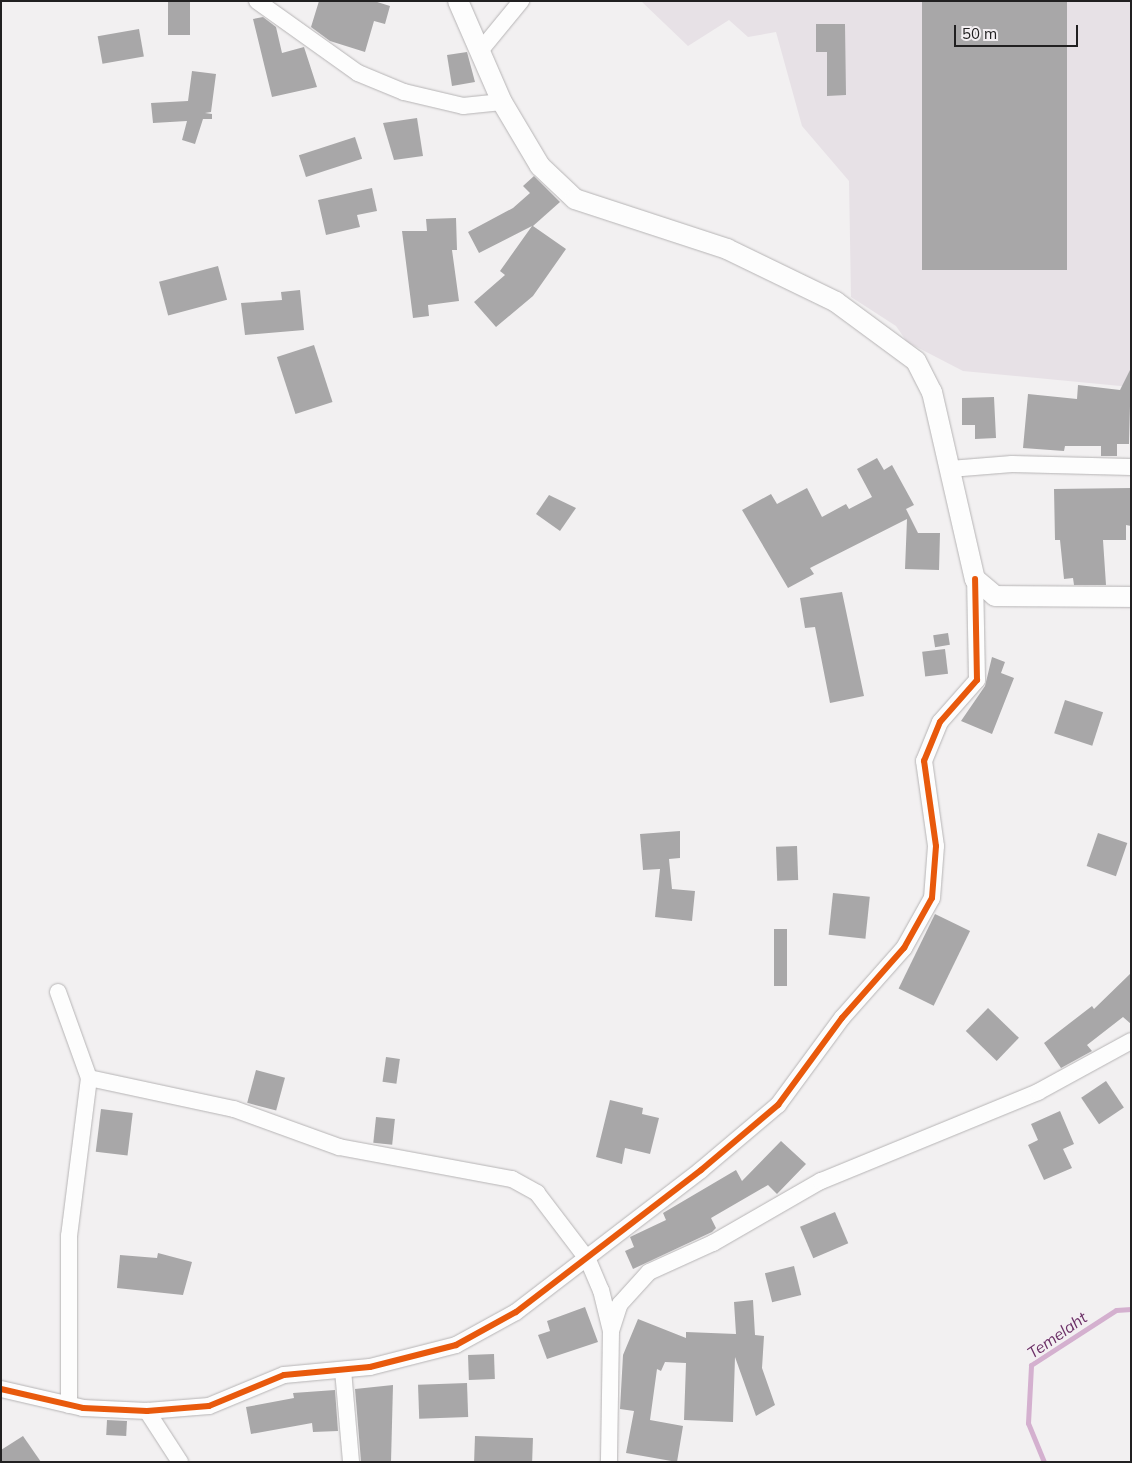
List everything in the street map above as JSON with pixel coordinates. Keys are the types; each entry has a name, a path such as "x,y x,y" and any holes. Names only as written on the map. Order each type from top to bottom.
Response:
{"street":[{"path":"257,1 358,73 395,88 463,106 502,102"},
{"path":"1,1388 69,1405 147,1411 209,1406 284,1376 343,1370 456,1345 516,1312 588,1260 778,1106 842,1018 904,948 932,898 936,846 924,761 940,722 976,680 975,579 932,392 916,361 836,302 735,253 575,199 540,166 502,102 458,1"},
{"path":"480,51 521,1"},
{"path":"950,469 1012,464 1131,467"},
{"path":"975,579 994,596 1131,597"},
{"path":"58,992 89,1078 69,1236 69,1405"},
{"path":"609,1462 611,1331 620,1304 649,1272 713,1243 821,1181 1038,1092 1131,1041"},
{"path":"89,1078 234,1109 339,1147 512,1179 537,1193 588,1260 611,1331"},
{"path":"343,1370 351,1462"},
{"path":"147,1411 180,1462"}],"shaded area":[{"path":"641,1 1131,1 1131,387 963,371 907,342 896,326 851,297 849,181 802,126 776,32 748,37 729,20 688,46"}],"building":[{"path":"168,1 190,1 190,35 168,35"},
{"path":"319,1 374,1 390,6 385,24 374,21 365,52 330,41 311,27"},
{"path":"922,1 1067,1 1067,270 922,270"},
{"path":"263,17 276,27 282,53 304,47 317,87 272,97 253,19"},
{"path":"816,24 845,24 846,95 827,96 827,52 816,52"},
{"path":"139,29 144,57 103,64 98,36"},
{"path":"467,52 475,82 452,86 447,55"},
{"path":"192,71 216,74 211,112 205,113 212,114 212,119 203,119 195,144 182,140 187,121 153,123 151,103 188,101"},
{"path":"417,118 423,156 394,160 383,123"},
{"path":"355,137 362,159 306,177 299,155"},
{"path":"534,176 560,202 533,226 566,249 533,296 496,327 474,302 505,275 500,271 532,226 479,253 468,232 513,208 530,193 523,186"},
{"path":"372,188 377,211 357,215 360,227 326,235 318,200"},
{"path":"456,218 457,250 452,250 459,301 428,305 429,316 413,318 402,231 427,231 426,219"},
{"path":"218,266 227,300 168,316 159,282"},
{"path":"300,290 304,330 245,335 241,303 282,300 281,292"},
{"path":"314,345 333,402 295,414 277,357"},
{"path":"1131,368 1129,444 1117,444 1117,456 1101,456 1101,446 1065,446 1064,451 1023,448 1028,394 1077,399 1078,385 1120,390"},
{"path":"994,397 996,438 975,439 975,425 962,425 962,398"},
{"path":"877,458 884,470 892,465 914,505 906,509 918,533 940,533 939,570 905,569 907,519 810,568 814,574 788,588 742,510 771,494 777,504 807,488 822,517 846,504 849,509 872,497 857,469"},
{"path":"1131,488 1131,526 1126,525 1126,540 1103,540 1106,585 1074,585 1073,578 1064,579 1060,540 1055,540 1054,489"},
{"path":"549,495 576,508 560,531 536,514"},
{"path":"842,592 864,696 830,703 815,627 805,628 800,598"},
{"path":"948,633 950,645 935,647 933,635"},
{"path":"945,649 948,674 925,677 922,652"},
{"path":"992,657 1005,662 1001,673 1014,678 992,734 961,721 985,686"},
{"path":"1065,700 1103,712 1092,746 1054,733"},
{"path":"680,831 680,858 669,859 672,889 695,891 692,921 655,917 660,869 643,870 640,834"},
{"path":"1098,833 1127,843 1116,876 1087,866"},
{"path":"797,846 798,880 777,881 776,847"},
{"path":"833,893 870,897 865,939 829,935"},
{"path":"935,914 970,931 934,1006 899,989"},
{"path":"774,929 787,929 787,986 774,986"},
{"path":"1131,973 1131,1024 1123,1017 1087,1045 1092,1051 1061,1068 1044,1043 1092,1006 1094,1009"},
{"path":"988,1008 1019,1038 997,1061 966,1031"},
{"path":"386,1057 400,1059 396,1084 383,1082"},
{"path":"256,1070 285,1078 276,1111 247,1103"},
{"path":"1106,1081 1124,1108 1099,1124 1081,1098"},
{"path":"610,1100 643,1108 642,1114 659,1118 650,1154 625,1148 622,1164 596,1157"},
{"path":"101,1109 133,1113 128,1156 96,1152"},
{"path":"1060,1111 1074,1144 1063,1149 1072,1168 1044,1180 1028,1145 1038,1140 1031,1124"},
{"path":"376,1117 395,1119 392,1145 373,1143"},
{"path":"781,1141 806,1164 777,1194 768,1185 711,1218 716,1228 712,1232 633,1269 625,1251 634,1247 630,1237 666,1220 663,1213 736,1170 742,1181"},
{"path":"835,1212 848,1243 813,1258 800,1227"},
{"path":"158,1253 192,1262 183,1295 117,1288 120,1255 157,1258"},
{"path":"794,1266 801,1295 772,1302 765,1273"},
{"path":"753,1300 755,1335 764,1336 762,1368 775,1405 756,1416 735,1357 733,1422 684,1420 686,1363 665,1362 661,1371 657,1369 650,1420 683,1426 677,1462 626,1453 634,1411 620,1409 623,1355 638,1319 686,1338 686,1332 736,1334 734,1302"},
{"path":"585,1307 598,1342 547,1359 538,1335 550,1331 547,1321"},
{"path":"494,1354 495,1379 469,1380 468,1355"},
{"path":"467,1383 468,1417 419,1419 418,1385"},
{"path":"393,1385 391,1462 361,1461 355,1389"},
{"path":"335,1390 338,1431 313,1432 312,1423 251,1434 246,1407 294,1398 293,1393"},
{"path":"107,1420 127,1421 126,1436 106,1435"},
{"path":"23,1436 41,1462 1,1462 1,1450"},
{"path":"475,1436 533,1438 532,1462 474,1462"}],"waterway":[{"name":"Temelaht","path":"1044,1462 1028,1423 1031,1365 1116,1310 1131,1309"}],"cycle path":[{"path":"1,1389 83,1408 147,1411 209,1406 284,1375 370,1367 456,1345 516,1312 701,1170 778,1105 842,1018 904,948 932,898 936,846 924,761 940,722 977,680 975,579"}]}
